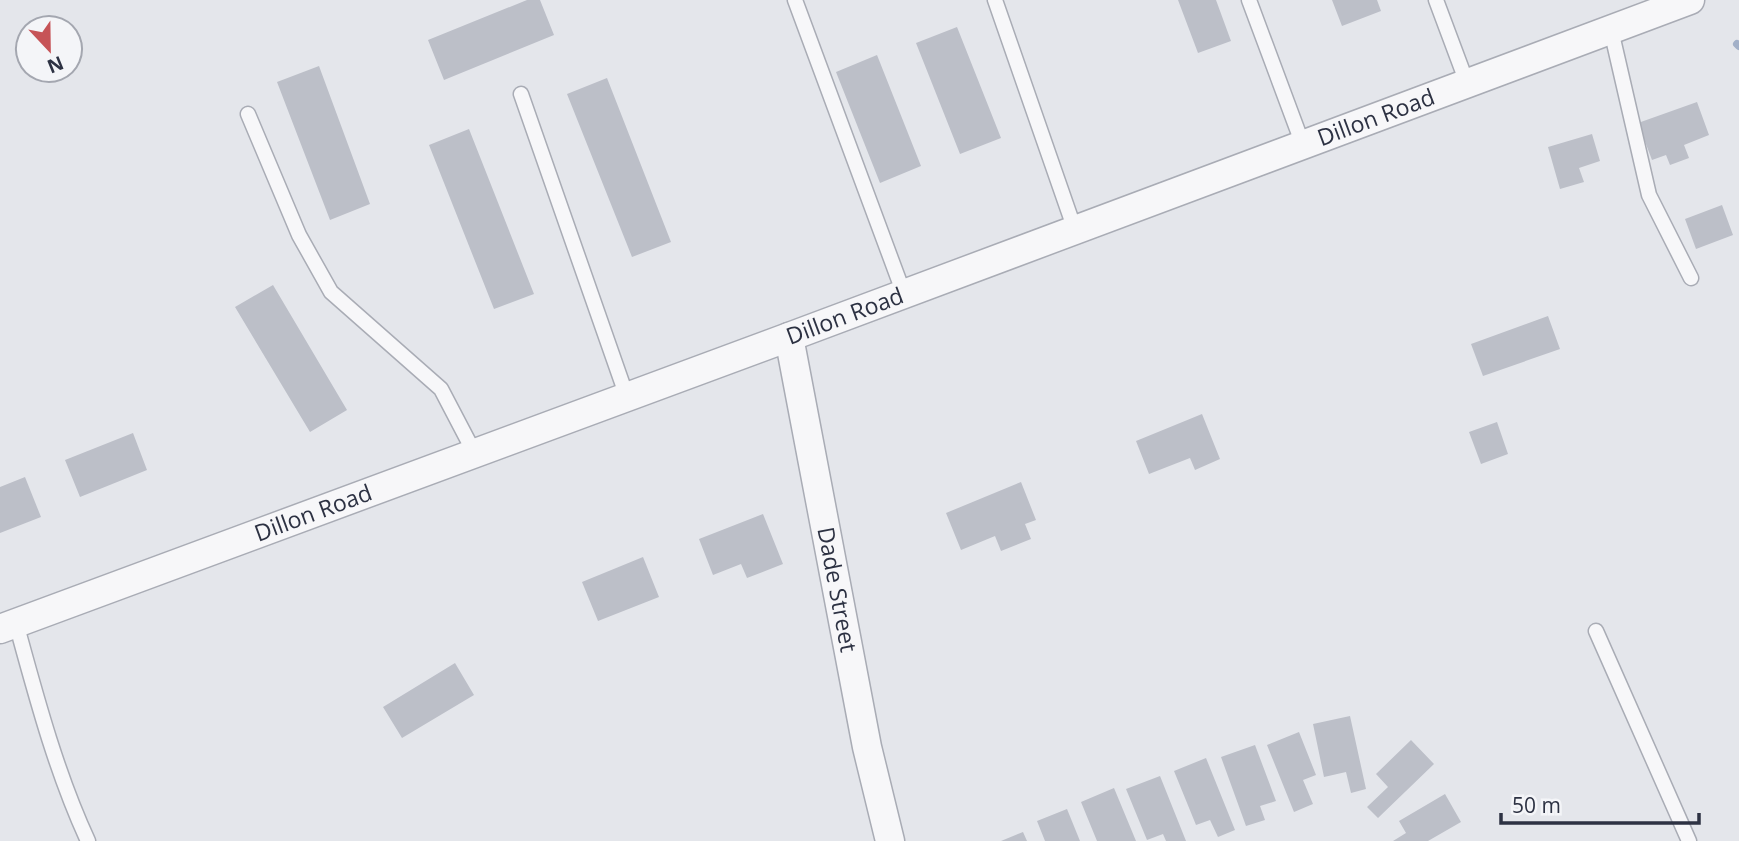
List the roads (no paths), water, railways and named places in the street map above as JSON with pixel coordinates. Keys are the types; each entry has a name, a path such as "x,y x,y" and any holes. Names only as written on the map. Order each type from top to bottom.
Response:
{"street":[{"name":"Dillon Road","path":"8,626 1690,0"},
{"name":"Dade Street","path":"789,337 867,747 890,841"}],"lane":[{"path":"794,0 904,294"},
{"path":"995,0 1075,230"},
{"path":"1249,0 1303,145"},
{"path":"1436,0 1467,83"},
{"path":"1611,30 1649,195 1691,278"},
{"path":"521,94 627,397"},
{"path":"248,114 299,235 331,292 442,388 475,454"},
{"path":"8,626 76,815 88,841"},
{"path":"1596,631 1689,841"}]}
